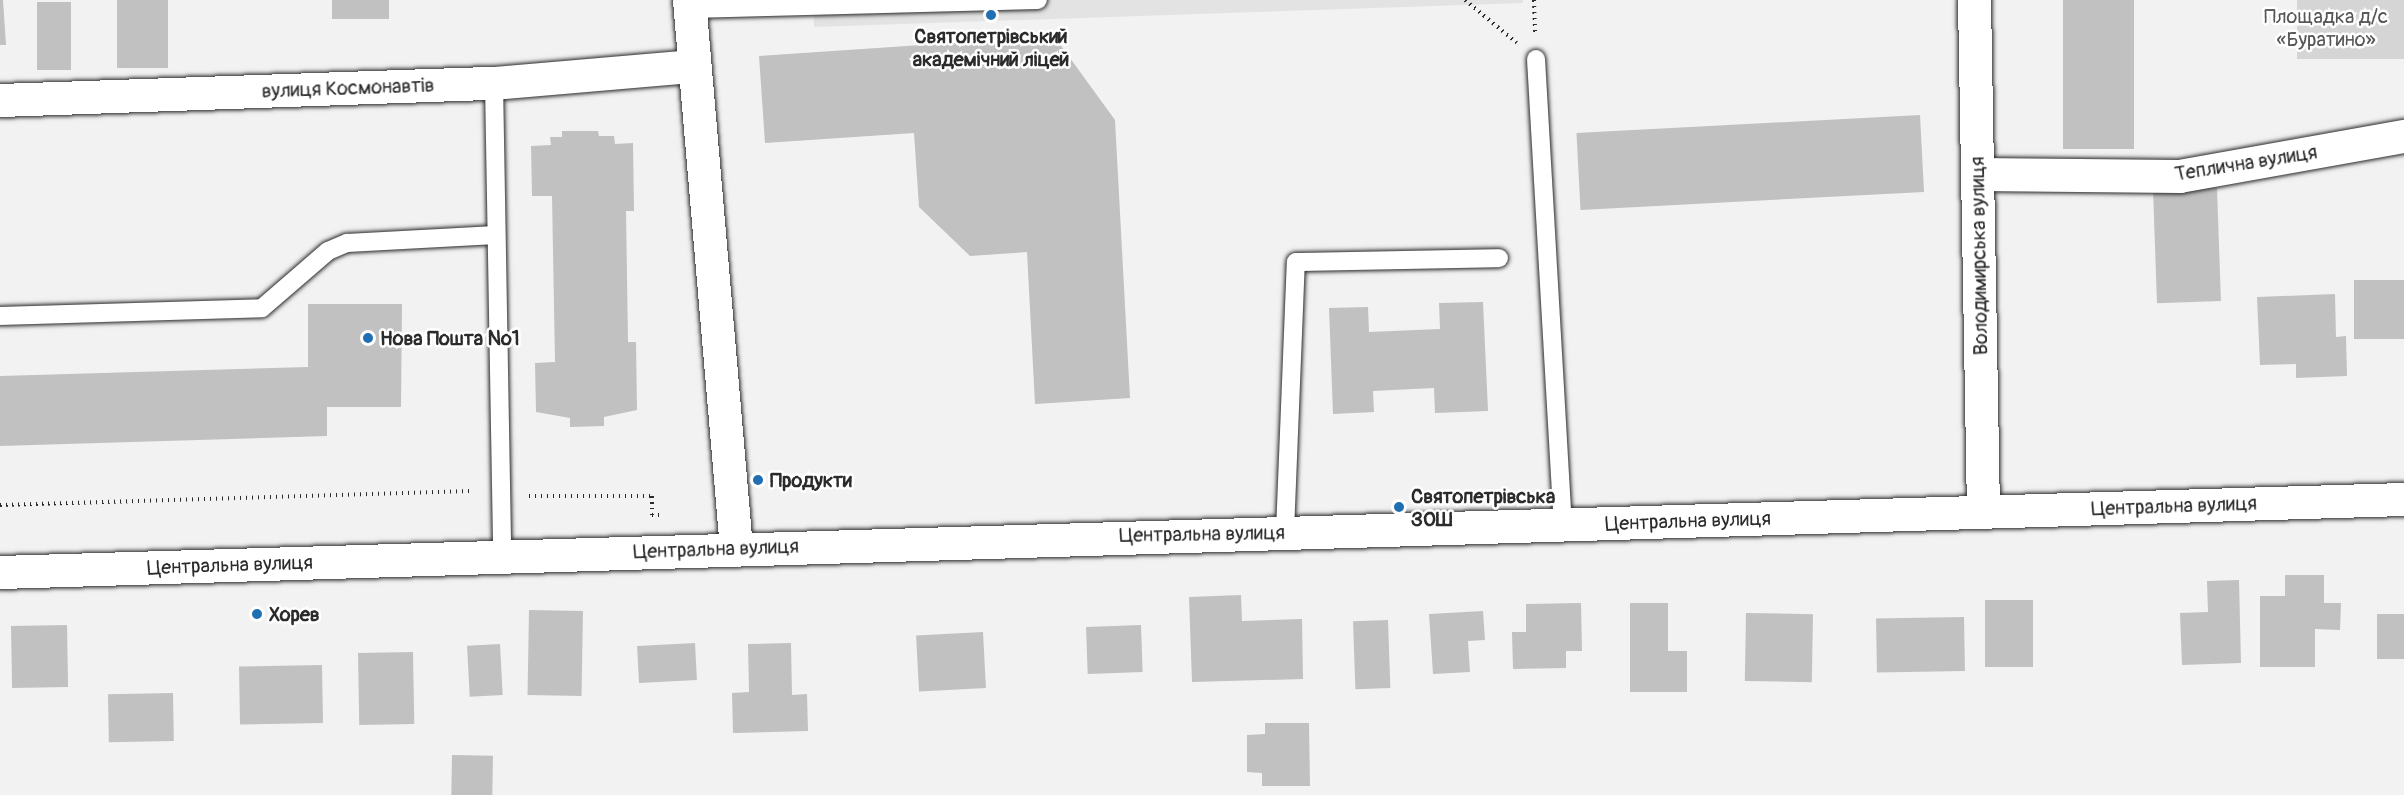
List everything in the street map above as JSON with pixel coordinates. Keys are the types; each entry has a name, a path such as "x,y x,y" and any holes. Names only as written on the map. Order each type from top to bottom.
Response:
{"main road":[{"name":"Володимирська вулиця","path":"1974,0 1983,511"},
{"path":"689,4 736,548"},
{"name":"вулиця Космонавтів","path":"0,100 494,82 694,66"},
{"name":"Теплична вулиця","path":"1978,174 2180,176 2404,136"},
{"name":"Центральна вулиця","path":"0,572 2404,499"}],"lane":[{"path":"689,4 1038,0"},
{"path":"1536,59 1563,525"},
{"path":"494,82 502,557"},
{"path":"0,316 262,308 328,251 347,243 496,235"},
{"path":"1285,532 1296,262 1499,258"}],"path":[{"path":"1465,0 1536,59"},
{"path":"1534,0 1536,59"},
{"path":"0,505 471,491"},
{"path":"529,496 652,496 652,515 674,515"}],"shaded area":[{"name":"Святопетрівський академічний ліцей","path":"813,0 1523,0 1523,3 814,27"}],"green space":[{"name":"Площадка д/с «Буратино»","path":"2297,0 2404,0 2404,59 2297,59"}],"building":[{"path":"0,0 3,0 6,45 0,45"},
{"path":"117,0 168,0 168,68 117,68"},
{"path":"332,0 389,0 389,19 332,19"},
{"path":"2063,0 2134,0 2134,149 2063,149"},
{"path":"37,2 71,2 71,70 37,70"},
{"path":"1054,36 1115,120 1130,398 1035,404 1027,252 970,256 919,207 914,133 765,143 759,56"},
{"path":"1920,115 1924,192 1581,210 1576,133"},
{"path":"562,131 598,131 599,136 614,136 615,144 633,143 634,211 626,211 628,342 636,342 637,410 604,417 604,426 570,427 570,418 536,412 535,363 555,362 552,196 532,196 531,146 551,145 550,137 562,137"},
{"path":"2217,188 2221,301 2157,303 2153,190"},
{"path":"2354,280 2404,280 2404,339 2354,339"},
{"path":"2335,294 2336,337 2346,336 2347,376 2296,378 2296,364 2260,365 2257,297"},
{"path":"1483,302 1488,411 1435,413 1434,388 1373,391 1374,412 1333,414 1329,308 1368,307 1369,332 1440,329 1439,303"},
{"path":"308,304 402,304 401,407 327,407 327,436 0,446 0,376 308,367"},
{"path":"2285,575 2324,575 2324,603 2341,603 2340,630 2315,629 2315,667 2260,667 2260,596 2285,596"},
{"path":"2239,580 2241,663 2182,665 2180,613 2208,612 2207,581"},
{"path":"1241,595 1242,621 1302,619 1303,679 1192,682 1189,597"},
{"path":"1985,600 2033,600 2033,667 1985,667"},
{"path":"1581,603 1582,651 1566,651 1566,668 1513,669 1512,632 1526,632 1526,604"},
{"path":"1630,603 1668,603 1668,651 1687,651 1687,692 1630,692"},
{"path":"529,610 583,611 582,696 528,695"},
{"path":"1483,611 1485,640 1468,641 1470,672 1433,674 1429,614"},
{"path":"1746,613 1813,614 1812,682 1745,681"},
{"path":"2377,614 2404,614 2404,659 2377,659"},
{"path":"1964,617 1965,671 1877,673 1876,619"},
{"path":"1388,620 1390,688 1355,689 1353,621"},
{"path":"67,625 68,687 12,688 11,626"},
{"path":"1141,625 1143,672 1088,674 1086,627"},
{"path":"983,632 986,688 919,691 916,636"},
{"path":"695,643 697,680 639,683 637,646"},
{"path":"791,643 792,695 807,694 808,731 733,733 732,693 749,692 748,644"},
{"path":"500,644 503,695 470,697 467,646"},
{"path":"413,652 414,724 359,725 358,653"},
{"path":"322,665 323,723 240,724 239,666"},
{"path":"173,693 174,741 109,742 108,694"},
{"path":"1265,723 1309,723 1310,786 1262,786 1262,773 1247,772 1247,735 1265,734"},
{"path":"452,755 493,756 492,795 451,795"}],"place":[{"name":"Святопетрівський академічний ліцей","path":"991,15"},
{"name":"Нова Пошта №1","path":"368,338"},
{"name":"Продукти","path":"758,480"},
{"name":"Святопетрівська ЗОШ","path":"1399,507"},
{"name":"Хорев","path":"257,614"}]}
